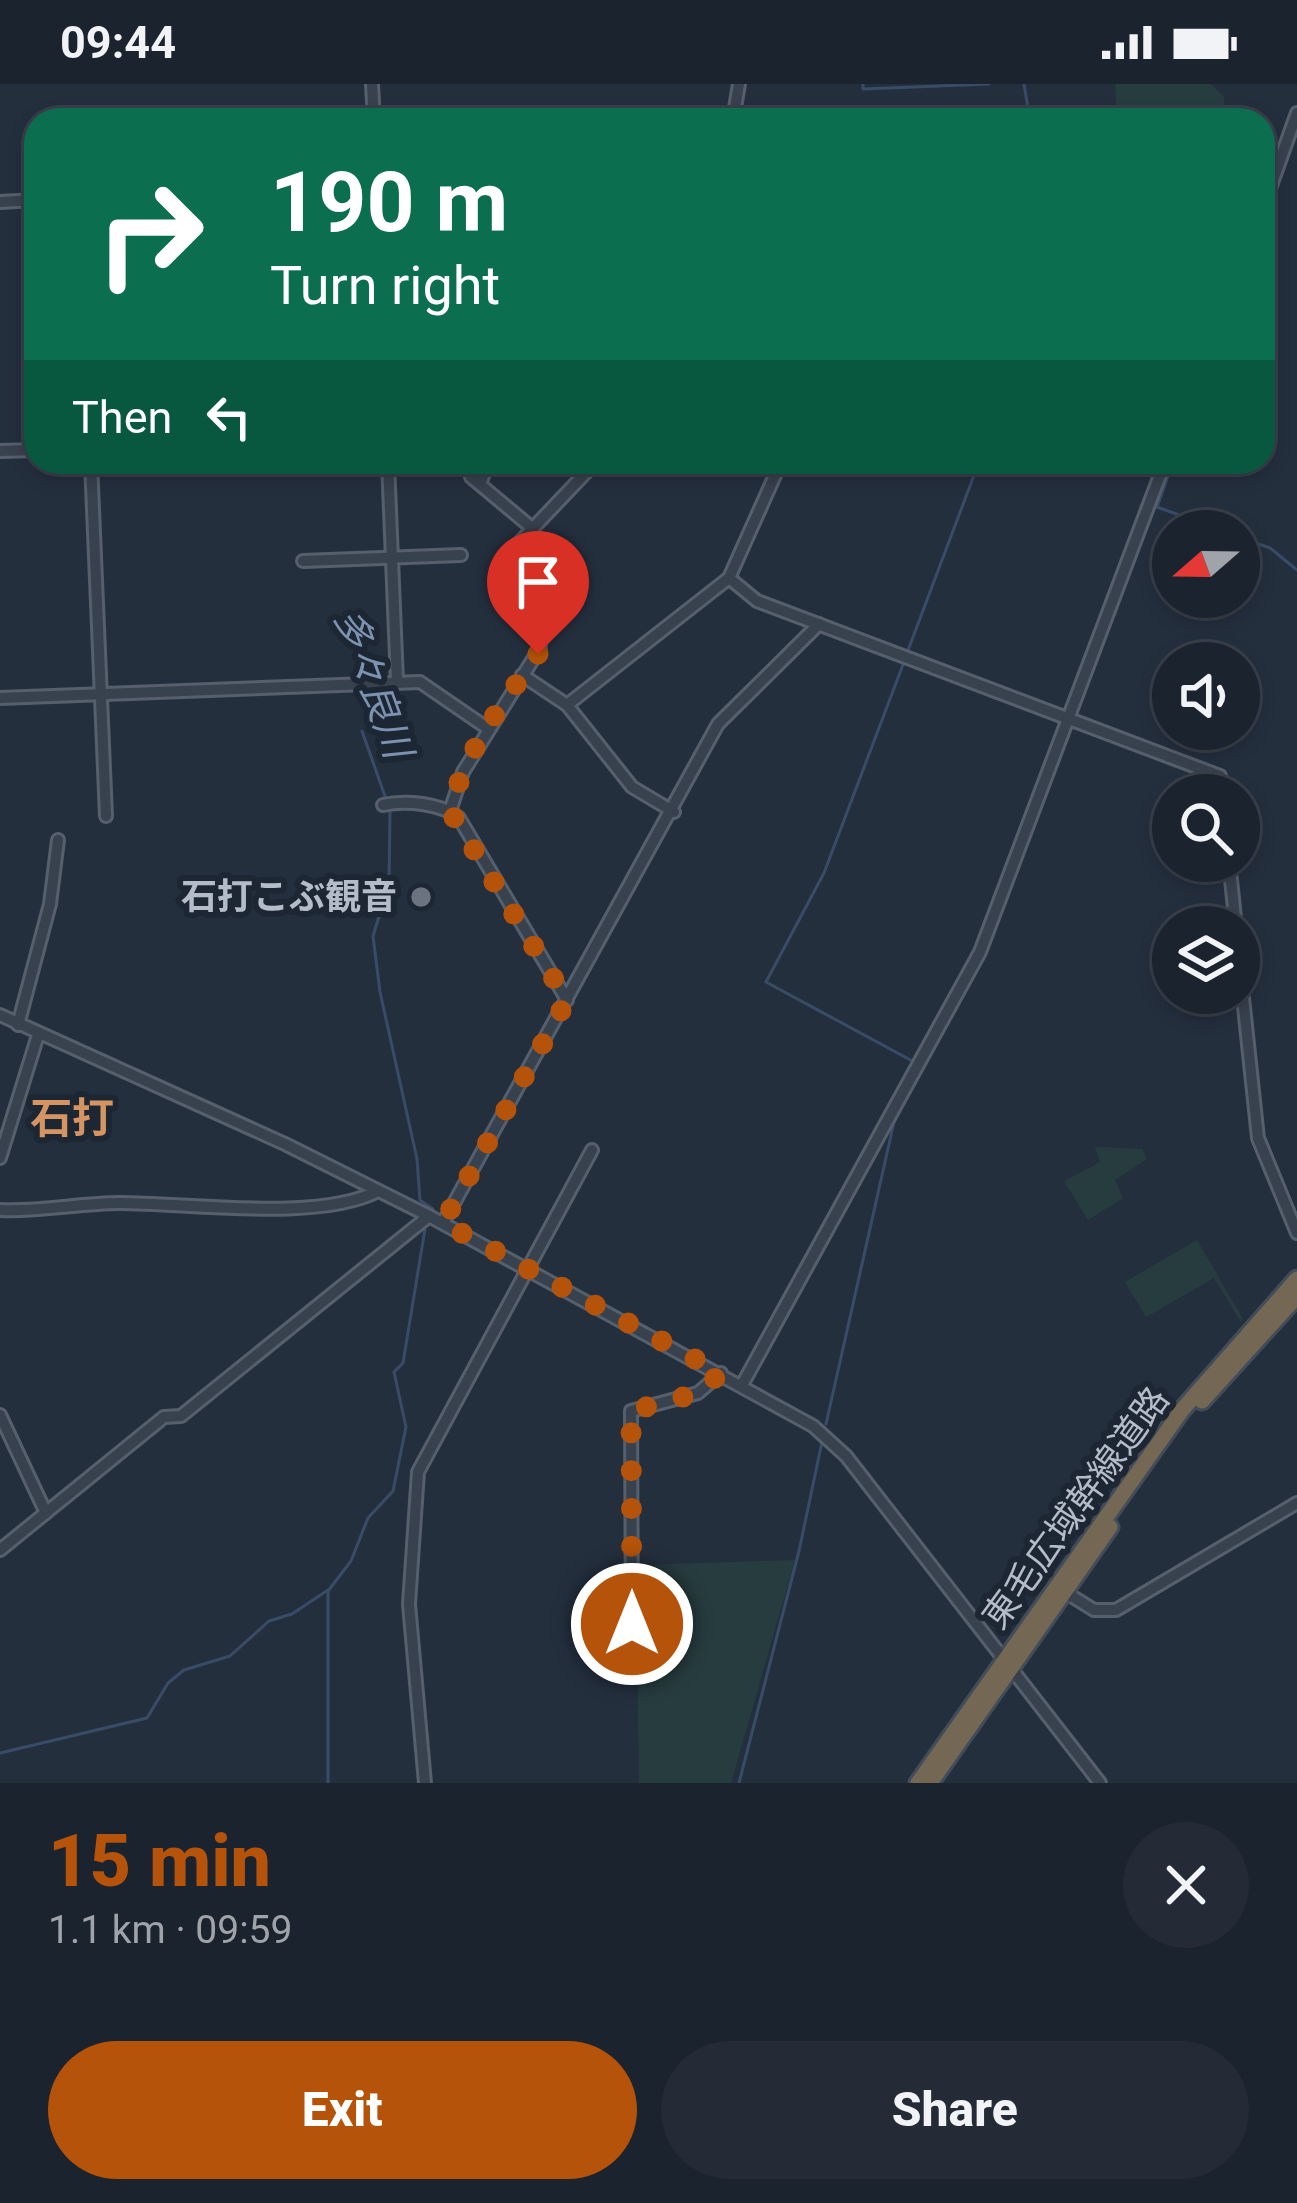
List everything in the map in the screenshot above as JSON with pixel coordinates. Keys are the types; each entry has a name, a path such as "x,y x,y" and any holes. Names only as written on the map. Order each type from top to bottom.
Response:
{"highway":[{"name":"東毛広域幹線道路","path":"930,1783 1182,1410 1297,1279"},
{"name":"東毛広域幹線道路","path":"918,1783 1065,1592 1203,1400 1297,1296"}],"street":[{"path":"1275,174 1297,113"},
{"path":"92,474 106,816"},
{"path":"388,474 397,681"},
{"path":"480,474 476,479 532,528"},
{"path":"450,811 463,772 487,728 538,654 540,640 513,554 584,474"},
{"path":"566,705 729,578 776,474"},
{"path":"742,1385 980,952 1161,474"},
{"path":"303,561 461,555"},
{"path":"729,578 757,601 1215,774"},
{"path":"443,1223 674,812 718,724 819,624"},
{"path":"523,675 566,705 632,787 674,812"},
{"path":"0,698 397,681 426,684 487,728"},
{"path":"383,805 392,802 450,811 567,1000"},
{"path":"18,1025 50,904 58,840"},
{"path":"1245,1014 1258,1138 1297,1233"},
{"path":"0,1015 285,1144 430,1216 806,1421 838,1447 1100,1783"},
{"path":"0,1157 38,1035"},
{"path":"425,1783 409,1604 418,1472 592,1150"},
{"path":"0,1210 52,1212 115,1203 280,1207 324,1204 378,1191"},
{"path":"0,1550 164,1418 181,1416 430,1216"},
{"path":"632,1636 631,1411 698,1393 721,1373"},
{"path":"0,1415 46,1513"},
{"path":"1065,1592 1094,1610 1116,1610 1297,1503"}],"green space":[{"path":"1115,84 1211,84 1224,97 1224,108 1116,108"},
{"path":"1095,1147 1142,1149 1147,1159 1115,1180 1123,1198 1088,1220 1064,1181 1100,1162"},
{"path":"1197,1240 1241,1322 1214,1278 1146,1317 1125,1282"},
{"path":"795,1560 731,1783 639,1783 636,1565"}],"waterway":[{"path":"863,84 863,89 989,84"},
{"path":"1024,84 1028,108"},
{"path":"907,653 974,474"},
{"path":"1165,510 1157,507 1169,474"},
{"path":"1260,544 1297,570"},
{"path":"904,662 824,873 766,982 916,1063"},
{"name":"多々良川","path":"362,731 387,802"},
{"name":"多々良川","path":"390,811 389,884 373,936 380,992 417,1159 420,1200 433,1209"},
{"path":"826,1424 894,1122 922,1069"},
{"path":"328,1783 328,1591 351,1561 368,1518 393,1491 406,1427 394,1372 403,1363 425,1229"},
{"name":"多々良川","path":"98,1477 165,1423"},
{"path":"739,1783 822,1442"},
{"path":"0,1753 147,1718 168,1683 184,1670 230,1656 269,1621 292,1614 328,1590"}],"place":[{"name":"石打こぶ観音","path":"421,897"}],"district":[{"name":"石打","path":"72,1118"}],"route":[{"path":"538,654 487,728 463,772 450,811 459,818 567,1000 443,1223 721,1373 698,1393 631,1411 632,1624"}]}
